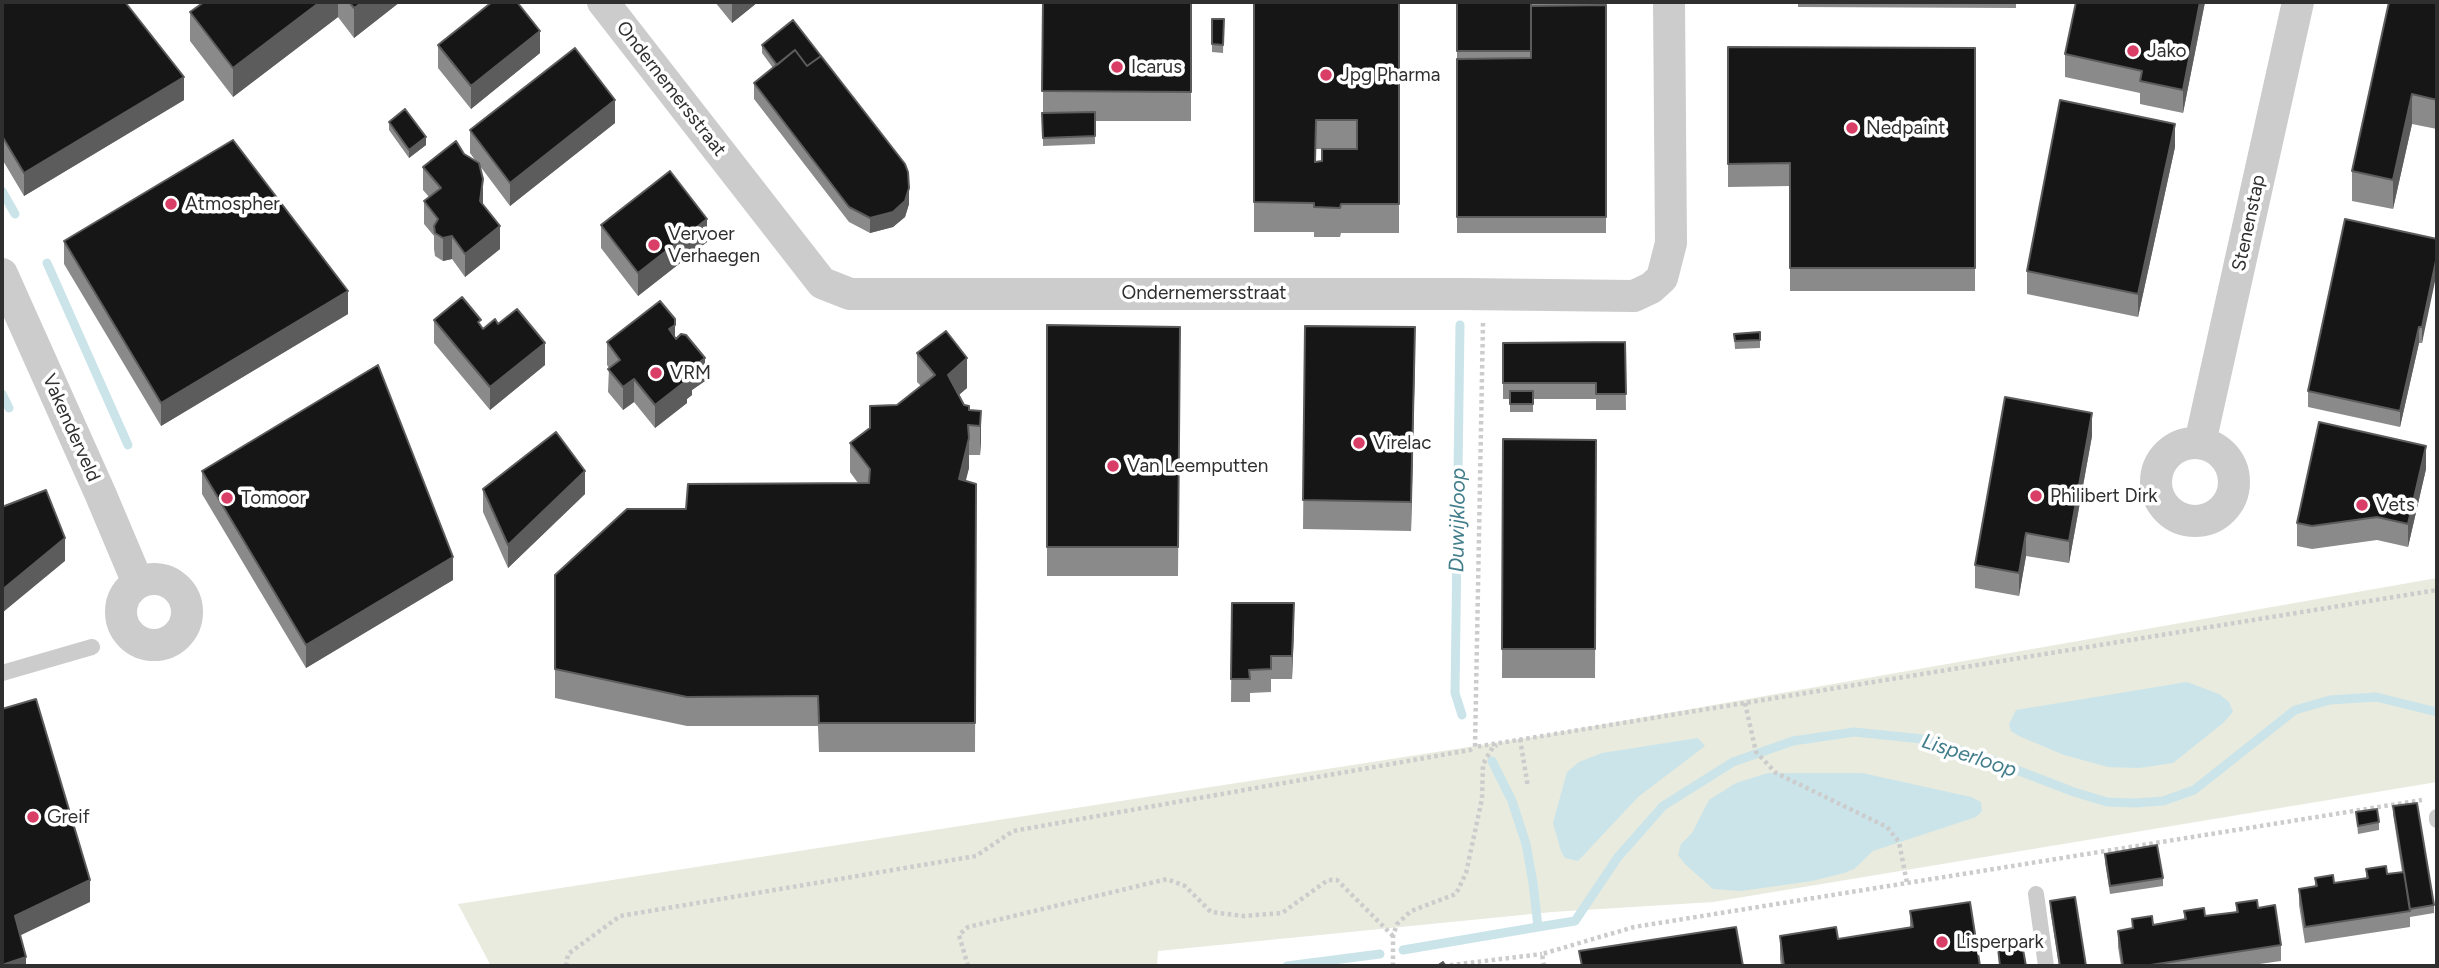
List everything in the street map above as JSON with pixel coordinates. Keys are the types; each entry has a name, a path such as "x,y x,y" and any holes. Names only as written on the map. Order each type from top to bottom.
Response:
{"street":[{"name":"Ondernemersstraat","path":"603,2 822,283 850,294 1634,296 1651,288 1662,278 1671,243 1669,2"},
{"name":"Stenenstap","path":"2200,443 2298,2"},
{"name":"Vakenderveld","path":"2,274 138,583"}],"lane":[{"path":"2,673 92,647"},
{"path":"2036,894 2046,966"}],"path":[{"path":"1475,747 1484,294"},
{"path":"566,966 568,954 620,916 976,856 1013,831 1520,739 2437,590"},
{"path":"1745,703 1756,752 1776,773 1887,827 1899,842 1907,883"},
{"path":"1520,739 1528,787"},
{"path":"1393,966 1393,936 1397,923 1411,911 1456,894 1466,873 1472,848 1482,799 1483,764 1493,747 1502,743"},
{"path":"1443,966 1542,954 1634,928 2424,800"},
{"path":"968,966 959,935 968,927 1167,879 1185,886 1211,912 1244,916 1282,913 1328,880 1338,880 1393,936"},
{"path":"1542,954 1544,966"}],"shaded area":[{"path":"2437,578 2437,782 1713,902 1552,912 1158,951 1157,966 491,966 458,904 1520,739"}],"water":[{"path":"2187,682 2219,694 2229,702 2233,712 2173,763 2139,768 2108,767 2064,755 2019,736 2011,731 2009,724 2016,710"},
{"path":"1698,738 1705,746 1638,797 1578,861 1565,858 1553,823 1567,772 1579,762 1602,753"},
{"path":"1768,773 1862,773 1971,797 1981,802 1982,811 1976,817 1873,851 1854,869 1844,873 1812,881 1741,891 1713,889 1678,855 1681,844 1692,833 1709,800 1736,783"}],"building":[{"path":"2,2 125,2 184,77 24,173 2,136"},
{"path":"204,2 320,2 233,68 190,12"},
{"path":"349,2 363,2 354,8"},
{"path":"492,2 517,2 540,31 471,86 438,45"},
{"name":"Icarus","path":"1043,2 1191,2 1191,92 1042,91"},
{"name":"Jpg Pharma","path":"1254,2 1399,2 1399,204 1341,204 1340,208 1314,207 1314,203 1254,202","holes":["1316,120 1357,120 1357,149 1322,149 1322,161 1315,162"]},
{"path":"1457,2 1531,2 1531,51 1457,51"},
{"name":"Jako","path":"2076,2 2200,2 2183,90 2140,81 2142,71 2065,54"},
{"path":"2389,2 2437,2 2437,100 2412,94 2393,180 2352,171"},
{"path":"1606,5 1606,217 1457,217 1457,59 1531,58 1531,6"},
{"path":"1212,19 1224,19 1223,45 1212,44"},
{"path":"793,20 821,56 807,66 795,50 777,65 762,45"},
{"path":"1728,47 1975,48 1975,268 1790,268 1790,163 1728,164"},
{"path":"575,48 615,100 510,183 470,130"},
{"path":"795,50 807,66 821,56 905,164 909,188 905,201 893,212 870,218 849,207 754,83"},
{"path":"2060,100 2175,124 2138,294 2027,271"},
{"path":"405,109 426,137 409,150 389,122"},
{"path":"1095,112 1095,136 1043,138 1042,113"},
{"path":"233,140 348,291 161,403 64,241"},
{"path":"456,141 464,154 479,163 483,179 480,201 500,226 465,254 452,236 443,238 435,233 434,226 438,219 424,201 441,188 423,167"},
{"path":"670,171 707,219 638,273 601,225"},
{"path":"2345,219 2437,239 2437,256 2422,327 2419,327 2400,411 2308,391"},
{"path":"462,297 481,320 478,322 483,329 495,319 498,324 517,309 545,343 490,387 434,320"},
{"name":"VRM","path":"660,301 675,319 675,325 669,329 676,339 681,334 686,335 705,358 690,369 692,373 687,380 655,405 634,379 623,387 608,369 620,360 607,342"},
{"name":"Van Leemputten","path":"1047,325 1180,327 1178,547 1047,547"},
{"name":"Virelac","path":"1305,326 1415,327 1411,502 1303,500"},
{"path":"946,331 967,358 948,375 964,405 969,406 969,410 981,411 980,426 968,425 969,438 959,479 976,484 975,723 819,723 818,696 687,697 555,669 555,575 627,509 686,509 688,484 869,483 870,469 850,443 870,428 870,406 897,405 935,375 917,353"},
{"path":"1760,332 1760,340 1735,341 1734,334"},
{"path":"1625,342 1626,394 1596,394 1596,383 1503,383 1503,343"},
{"path":"378,365 453,557 306,645 202,471"},
{"path":"1510,391 1533,391 1533,404 1510,404"},
{"name":"Philibert Dirk","path":"2005,397 2092,413 2069,541 2026,533 2019,573 1975,565"},
{"name":"Vets","path":"2319,422 2426,446 2408,524 2377,517 2312,526 2297,523"},
{"path":"556,432 585,471 508,545 483,489"},
{"path":"1503,439 1596,440 1595,649 1502,649"},
{"path":"46,490 65,538 2,590 2,507"},
{"path":"1232,603 1294,603 1292,656 1271,656 1271,669 1249,670 1250,679 1231,679"},
{"name":"Greif","path":"36,699 90,880 15,916 26,957 2,965 2,709"},
{"path":"2417,803 2434,905 2410,909 2393,806"},
{"path":"2377,809 2379,822 2358,826 2356,812"},
{"path":"2157,845 2163,878 2110,886 2105,854"},
{"path":"2386,866 2387,874 2404,872 2410,911 2305,927 2299,889 2317,886 2315,878 2333,875 2334,883 2368,878 2366,869"},
{"path":"2075,897 2086,966 2060,966 2050,901"},
{"path":"2257,900 2258,908 2275,905 2281,945 2144,966 2123,966 2118,931 2133,928 2132,919 2152,916 2153,925 2186,919 2184,911 2204,908 2205,916 2238,912 2236,903"},
{"path":"1970,902 1980,966 1784,966 1780,936 1836,927 1838,939 1913,927 1910,911"},
{"path":"1736,927 1743,966 1582,966 1579,951"},
{"path":"2022,944 2026,966 2000,966 1998,948"}],"waterway":[{"path":"2,191 15,214"},
{"path":"47,263 128,445"},
{"name":"Duwijkloop","path":"1460,325 1455,693 1462,715"},
{"path":"2,394 9,408"},
{"name":"Lisperloop","path":"1538,927 1575,921 1618,857 1663,806 1733,762 1793,741 1854,732 1923,739 1988,759 2107,802 2135,803 2163,801 2194,790 2295,710 2330,700 2376,697 2437,712"},
{"name":"Duwijkloop","path":"1403,950 1538,927 1526,844 1512,801 1492,761"},
{"name":"Duwijkloop","path":"1287,966 1380,954"}],"place":[{"name":"Jako","path":"2133,51"},
{"name":"Icarus","path":"1117,67"},
{"name":"Jpg Pharma","path":"1326,75"},
{"name":"Nedpaint","path":"1852,128"},
{"name":"Atmospher","path":"171,204"},
{"name":"Vervoer Verhaegen","path":"654,245"},
{"name":"VRM","path":"656,373"},
{"name":"Virelac","path":"1359,443"},
{"name":"Van Leemputten","path":"1113,466"},
{"name":"Philibert Dirk","path":"2036,496"},
{"name":"Tomoor","path":"227,498"},
{"name":"Vets","path":"2362,505"},
{"name":"Greif","path":"33,817"},
{"name":"Lisperpark","path":"1942,942"}]}
